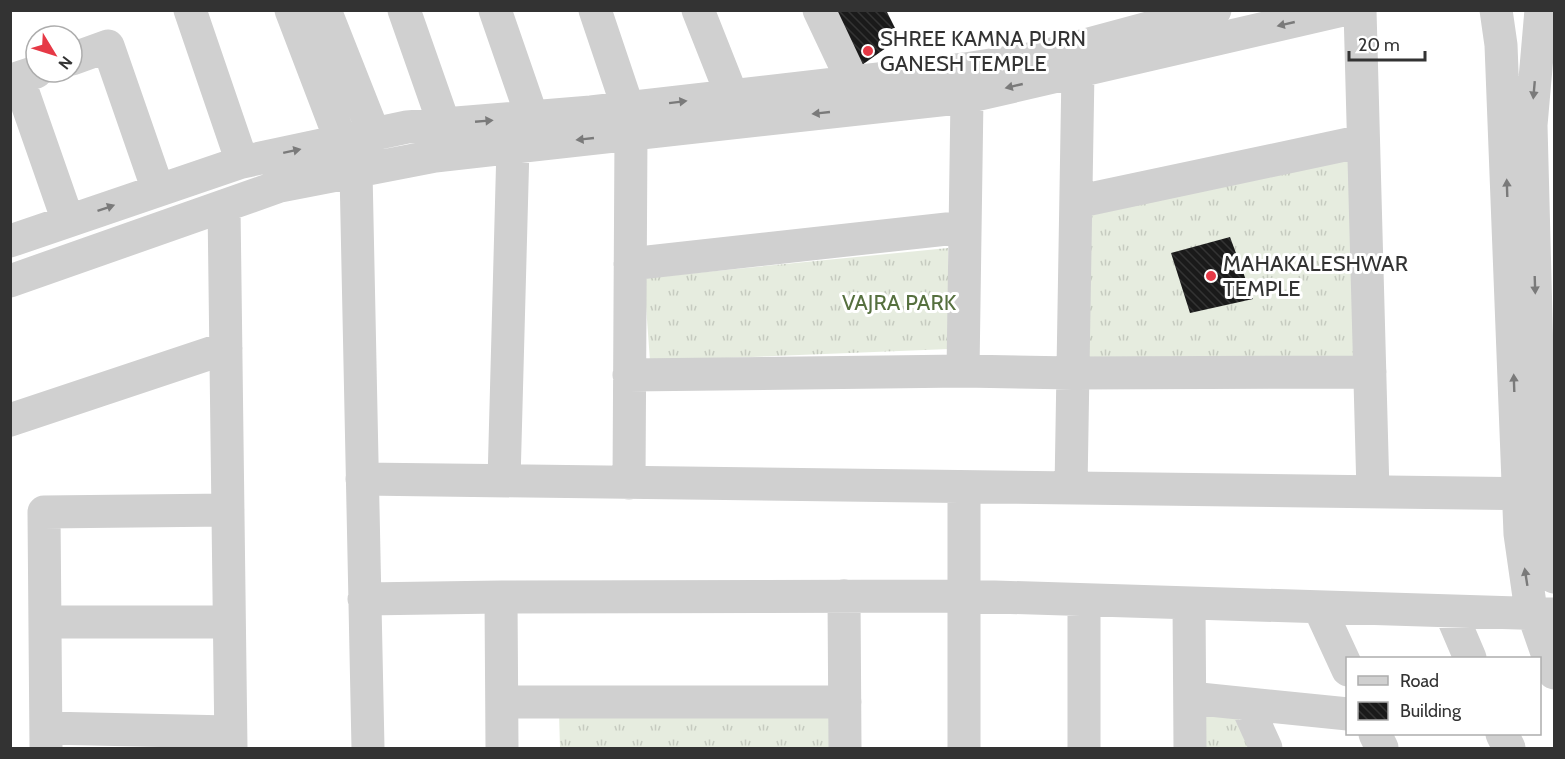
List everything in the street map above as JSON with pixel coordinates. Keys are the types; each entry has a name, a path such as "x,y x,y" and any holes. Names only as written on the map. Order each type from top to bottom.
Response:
{"street":[{"path":"190,10 242,162"},
{"path":"291,10 341,141 356,171 368,748"},
{"path":"325,10 374,134 356,171"},
{"path":"404,10 444,124"},
{"path":"495,10 532,117"},
{"path":"594,10 630,121 629,483"},
{"path":"698,10 732,96"},
{"path":"819,10 853,82"},
{"path":"10,281 280,186 435,156 513,147 732,96 965,69 1041,57 1215,10"},
{"path":"10,241 242,162 407,128 532,117 630,121 967,97 1343,10"},
{"path":"1360,10 1373,492"},
{"path":"1496,10 1501,45 1532,494 1554,577"},
{"path":"1541,10 1531,125 1537,355 1532,494 1520,534 1530,604 1544,614 1554,673"},
{"path":"84,55 108,46 158,190"},
{"path":"1071,488 1078,71"},
{"path":"24,76 18,78 68,222"},
{"path":"963,371 967,97"},
{"path":"1076,202 1363,141"},
{"path":"504,481 513,147"},
{"path":"224,206 228,510 229,622 231,740 46,738 44,512 228,510"},
{"path":"630,264 965,227"},
{"path":"10,420 226,348"},
{"path":"629,375 963,371 1370,372"},
{"path":"362,479 1532,494"},
{"path":"964,487 964,748"},
{"path":"844,596 845,748"},
{"path":"364,599 964,596 1544,614"},
{"path":"501,597 502,748"},
{"path":"1084,600 1084,748"},
{"path":"1189,603 1190,748"},
{"path":"1319,607 1346,668"},
{"path":"1450,611 1470,657"},
{"path":"45,622 229,622"},
{"path":"1190,698 1346,714"},
{"path":"502,702 844,702"},
{"path":"1246,704 1266,748"}],"green space":[{"path":"1352,154 1355,358 1083,360 1084,213"},
{"name":"VAJRA PARK","path":"948,248 949,349 650,361 644,278"},
{"path":"834,710 834,748 560,748 559,713"},
{"path":"1205,714 1237,715 1252,748 1206,748"}],"building":[{"name":"SHREE KAMNA PURN GANESH TEMPLE","path":"834,10 886,10 900,38 862,65"},
{"name":"MAHAKALESHWAR TEMPLE","path":"1230,237 1253,299 1190,313 1171,253"}],"place":[{"name":"SHREE KAMNA PURN GANESH TEMPLE","path":"868,51"},
{"name":"MAHAKALESHWAR TEMPLE","path":"1211,276"}]}
